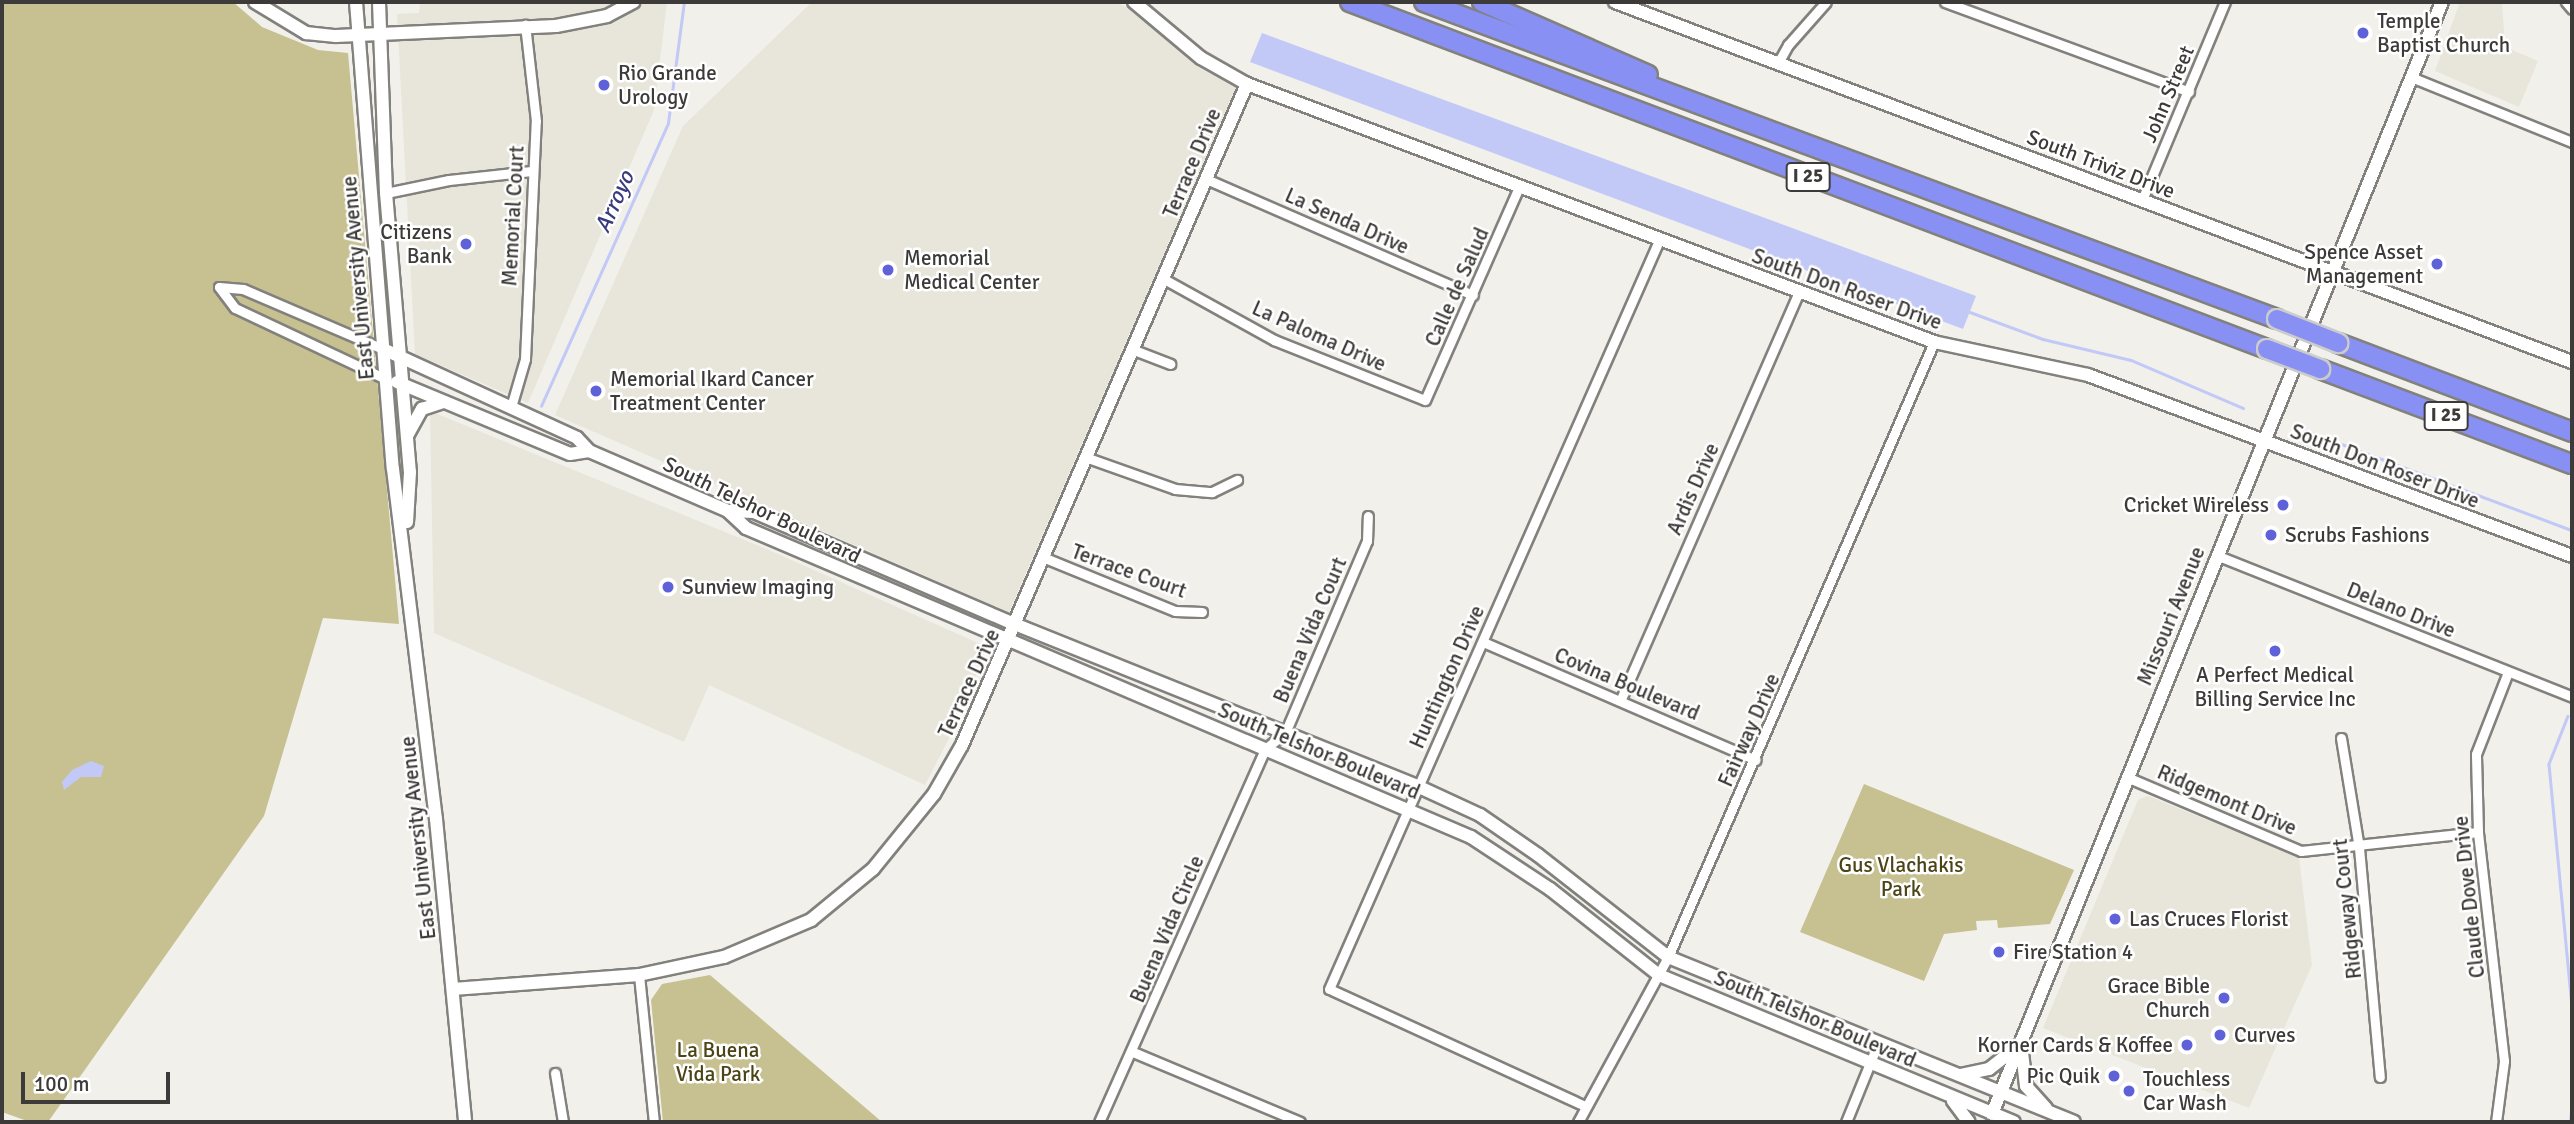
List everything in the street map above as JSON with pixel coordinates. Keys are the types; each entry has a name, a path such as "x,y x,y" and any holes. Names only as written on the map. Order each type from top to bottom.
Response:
{"highway":[{"name":"I 25","path":"1350,2 2572,464"},
{"name":"I 25","path":"1424,2 2277,319 2572,432"},
{"path":"1482,2 1808,146"}],"main road":[{"path":"255,2 306,33 355,36 525,25 556,26 607,16 633,2"},
{"name":"East University Avenue","path":"356,2 355,36 383,349 465,1122"},
{"name":"East University Avenue","path":"379,2 386,192 407,438 406,551"},
{"name":"South Don Roser Drive","path":"1134,2 1201,58 1247,84 1934,342 2088,375 2572,556"},
{"name":"South Triviz Drive","path":"1615,2 2572,362"},
{"name":"Missouri Avenue","path":"1990,1118 2129,778 2262,438 2333,272 2442,2"},
{"name":"Terrace Drive","path":"453,989 639,975 724,957 811,920 873,869 943,781 1009,644 1247,84"},
{"name":"South Telshor Boulevard","path":"383,349 577,438 589,451 728,511 746,528 788,547 1009,644 1408,808 1471,838 1550,889 1659,975 1948,1095 1990,1118 2014,1122"},
{"name":"South Telshor Boulevard","path":"386,379 570,454 589,451"},
{"path":"407,438 422,409 446,402"},
{"name":"South Telshor Boulevard","path":"728,511 754,512 1017,625 1418,786 1480,815 1538,855 1668,957 2074,1122"},
{"path":"788,547 796,530"},
{"path":"1956,1074 1989,1069 2020,1043"},
{"path":"2020,1043 2026,1086 2055,1114"},
{"path":"1948,1095 1969,1122"}],"street":[{"path":"1778,64 1826,2"},
{"path":"1945,2 2189,92"},
{"name":"John Street","path":"2142,200 2225,2"},
{"path":"2566,2 2572,9"},
{"name":"Memorial Court","path":"511,407 525,359 536,121 525,25"},
{"path":"2411,77 2572,142"},
{"path":"386,192 449,180 532,171"},
{"name":"La Senda Drive","path":"1206,179 1473,295"},
{"name":"Calle de Salud","path":"1425,400 1519,187"},
{"name":"Huntington Drive","path":"1585,1106 1329,989 1660,238"},
{"name":"La Paloma Drive","path":"1164,279 1274,340 1425,400"},
{"name":"South Telshor Boulevard","path":"383,349 243,289 219,287 235,308 386,379"},
{"name":"Ardis Drive","path":"1621,699 1798,293"},
{"name":"Fairway Drive","path":"1578,1122 1668,957 1756,760 1934,342"},
{"path":"1133,350 1170,364"},
{"path":"1088,458 1175,489 1212,492 1237,480"},
{"name":"Buena Vida Court","path":"1265,749 1285,733 1367,541 1368,516"},
{"name":"Delano Drive","path":"2216,555 2572,698"},
{"name":"Terrace Court","path":"1045,558 1175,611 1202,612"},
{"name":"Covina Boulevard","path":"1483,642 1621,699 1756,760"},
{"name":"Claude Dove Drive","path":"2496,1122 2504,1061 2478,832 2476,754 2508,673"},
{"name":"Ridgeway Court","path":"2341,738 2359,848 2380,1077"},
{"name":"Buena Vida Circle","path":"1099,1122 1133,1052 1265,749"},
{"name":"Ridgemont Drive","path":"2129,778 2301,851 2359,848 2478,832"},
{"path":"639,975 654,1122"},
{"path":"1846,1122 1878,1043"},
{"path":"1133,1052 1300,1122"},
{"path":"555,1073 563,1122"}],"shaded area":[{"path":"420,2 667,2 654,110 528,403 415,354 397,14 419,13"},
{"name":"Memorial Medical Center","path":"812,2 1114,2 1134,10 1196,66 1236,87 1009,612 555,415 683,126"},
{"path":"2460,2 2502,2 2505,47 2538,61 2519,107 2435,71"},
{"path":"430,411 769,550 987,647 960,717 925,785 709,685 684,742 434,633"},
{"path":"2148,796 2299,857 2312,965 2249,1108 2043,1028 2138,800"}],"green space":[{"path":"2,2 233,2 262,27 318,50 348,53 399,624 323,618 264,816 48,1122 30,1122 2,1112"},
{"name":"Gus Vlachakis Park","path":"1864,784 2074,870 2050,924 1998,928 1997,920 1976,921 1977,930 1944,934 1924,981 1800,932"},
{"name":"La Buena Vida Park","path":"710,975 882,1122 663,1122 651,1000 662,984"}],"water":[{"path":"1262,33 1976,296 1963,329 1250,62"},
{"path":"91,761 104,766 101,777 81,777 64,790 62,782 72,770"}],"waterway":[{"name":"Arroyo","path":"541,406 668,123 684,2"},
{"path":"1970,312 2043,339 2131,360 2243,408"},
{"path":"2296,427 2572,530"},
{"path":"2568,716 2549,764 2572,1008"},
{"path":"2570,1122 2572,1099"}],"place":[{"name":"Temple Baptist Church","path":"2363,33"},
{"name":"Rio Grande Urology","path":"604,85"},
{"name":"Citizens Bank","path":"466,244"},
{"name":"Spence Asset Management","path":"2437,264"},
{"name":"Memorial Medical Center","path":"888,270"},
{"name":"Memorial Ikard Cancer Treatment Center","path":"596,391"},
{"name":"Cricket Wireless","path":"2283,505"},
{"name":"Scrubs Fashions","path":"2271,535"},
{"name":"Sunview Imaging","path":"668,587"},
{"name":"A Perfect Medical Billing Service Inc","path":"2275,651"},
{"name":"Las Cruces Florist","path":"2115,919"},
{"name":"Fire Station 4","path":"1999,952"},
{"name":"Grace Bible Church","path":"2224,998"},
{"name":"Curves","path":"2220,1035"},
{"name":"Korner Cards & Koffee","path":"2187,1045"},
{"name":"Pic Quik","path":"2114,1076"},
{"name":"Touchless Car Wash","path":"2129,1091"}]}
